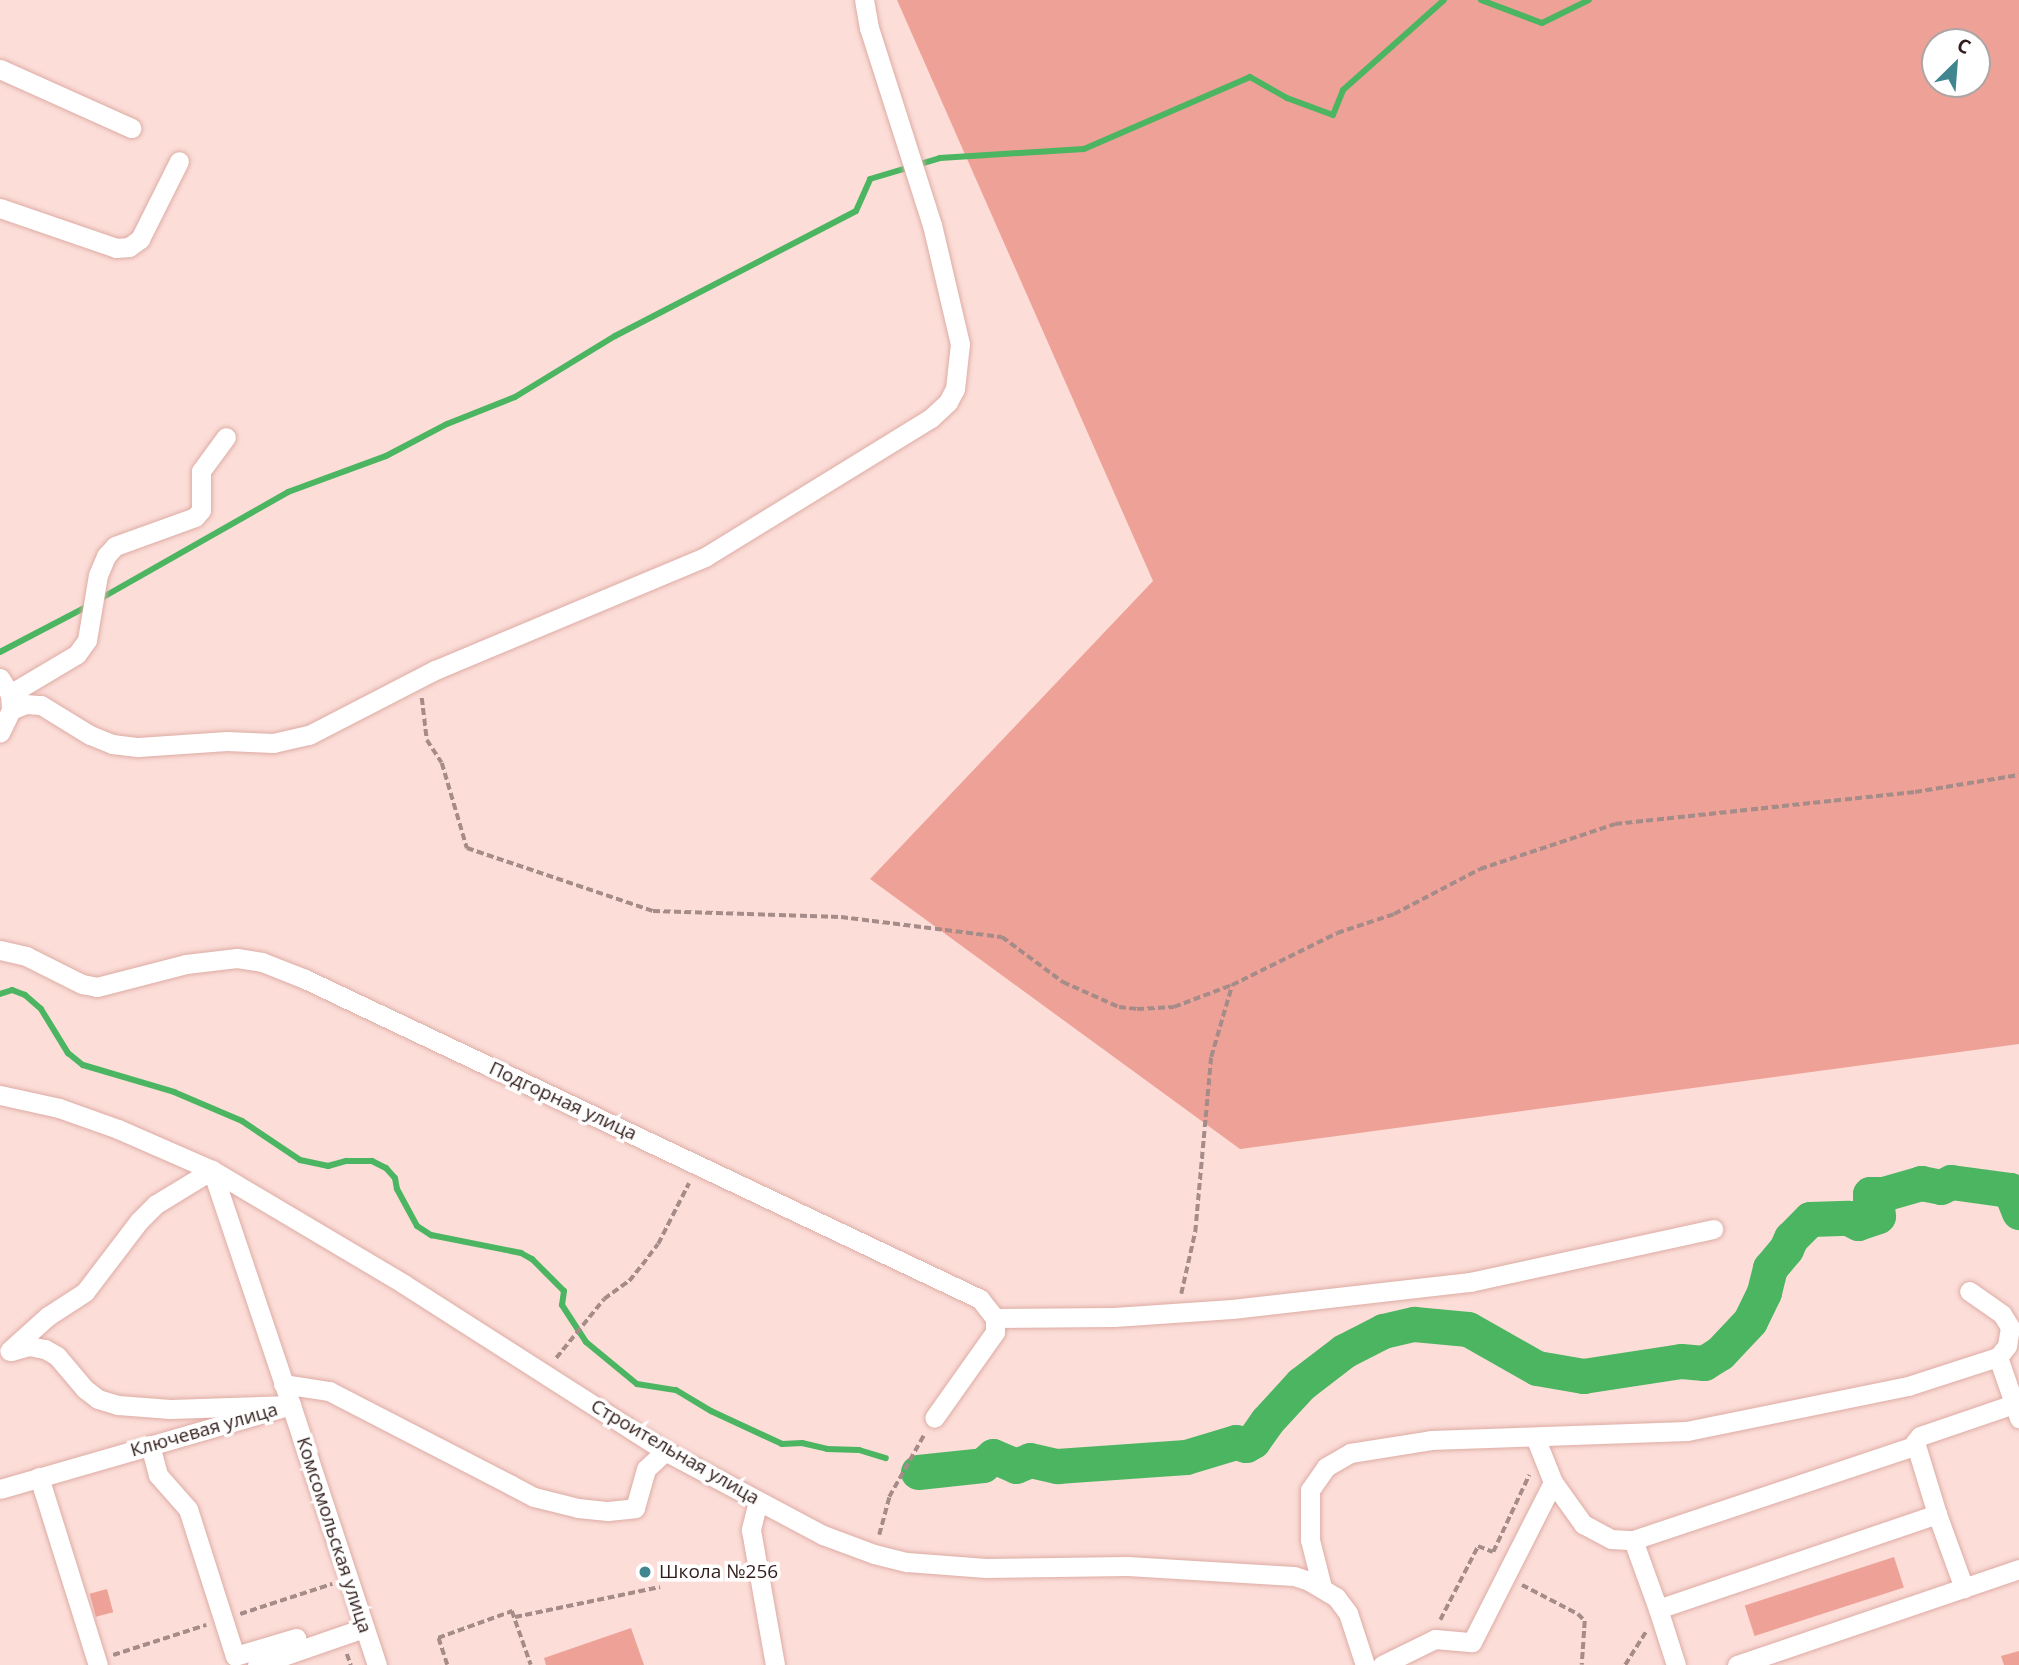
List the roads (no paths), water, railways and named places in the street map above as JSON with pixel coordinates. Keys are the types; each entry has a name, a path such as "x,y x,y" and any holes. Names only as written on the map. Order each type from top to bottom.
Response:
{"street":[{"path":"7,694 24,704 41,705 90,736 125,746 273,743 317,732 419,679 705,557 923,425 948,402 959,374 960,344 932,225 869,28 864,0"},
{"path":"0,69 131,128"},
{"path":"0,208 116,248 129,247 140,239 179,161"},
{"path":"7,694 77,654 87,640 98,575 106,556 115,546 195,517 201,510 201,471 226,437"},
{"path":"0,733 7,694"},
{"name":"Подгорная улица","path":"0,950 26,956 82,984 97,987 186,964 237,958 262,962 318,985 980,1299 995,1318"},
{"name":"Строительная улица","path":"0,1095 60,1108 118,1129 212,1170 404,1284 665,1451 823,1535 874,1554 907,1562 986,1568 1127,1566 1294,1576 1322,1587 1336,1597 1348,1613 1365,1665"},
{"path":"5,1353 48,1316 85,1292 139,1221 156,1204 212,1170"},
{"name":"Ключевая улица","path":"0,1489 291,1405 212,1170"},
{"path":"933,1418 995,1332 995,1318 1177,1313 1470,1282 1713,1229"},
{"path":"1322,1587 1310,1540 1310,1490 1326,1467 1350,1453 1431,1440 1538,1444 1713,1427 1908,1386 1998,1357 2007,1346 2010,1326 2002,1314 1969,1291"},
{"path":"5,1353 29,1346 45,1349 57,1356 85,1389 98,1399 118,1405 170,1409 291,1405"},
{"path":"1538,1444 1553,1482 1583,1524 1611,1539 1633,1540 1914,1446 1920,1436 2017,1411 1998,1357"},
{"path":"284,1384 330,1391 510,1485 534,1496 578,1508 608,1511 635,1508 646,1469 665,1451"},
{"name":"Комсомольская улица","path":"291,1405 377,1665"},
{"path":"150,1445 158,1475 188,1509 235,1657 296,1638"},
{"path":"1914,1446 1964,1588"},
{"path":"39,1477 98,1665"},
{"path":"1382,1665 1435,1639 1472,1642 1553,1482"},
{"path":"758,1501 751,1530 775,1665"},
{"path":"1658,1609 1937,1514"},
{"path":"1633,1540 1676,1665"},
{"path":"1737,1665 2019,1569"},
{"path":"257,1665 364,1628"}],"waterway":[{"path":"98,600 288,492 386,456 447,424 515,397 615,336 856,211 870,179 940,158 1084,149 1250,77 1287,98 1333,115 1343,90 1444,0"},
{"path":"1481,0 1542,23 1589,0"},
{"path":"0,652 88,606"},
{"path":"0,994 12,990 25,995 41,1009 68,1053 83,1065 174,1092 242,1121 300,1160 328,1166 346,1161 372,1161 386,1168 395,1178 397,1189 417,1226 431,1235 521,1253 532,1259 564,1291 562,1305 586,1342 637,1384 676,1390 711,1411 782,1444 802,1443 827,1449 859,1450 886,1458"},
{"path":"918,1472 983,1465 993,1456 1016,1466 1030,1460 1057,1466 1186,1457 1236,1442 1246,1445 1253,1441 1267,1421 1301,1384 1344,1351 1383,1331 1414,1324 1468,1329 1537,1368 1583,1376 1681,1361 1704,1363 1720,1353 1750,1321 1764,1292 1770,1268 1786,1249 1791,1238 1810,1219 1848,1218 1858,1223 1878,1216 1877,1207 1870,1204 1870,1194 1883,1194 1921,1183 1941,1187 1951,1182 2010,1190 2019,1212"}],"place":[{"name":"Школа №256","path":"645,1572"}]}
